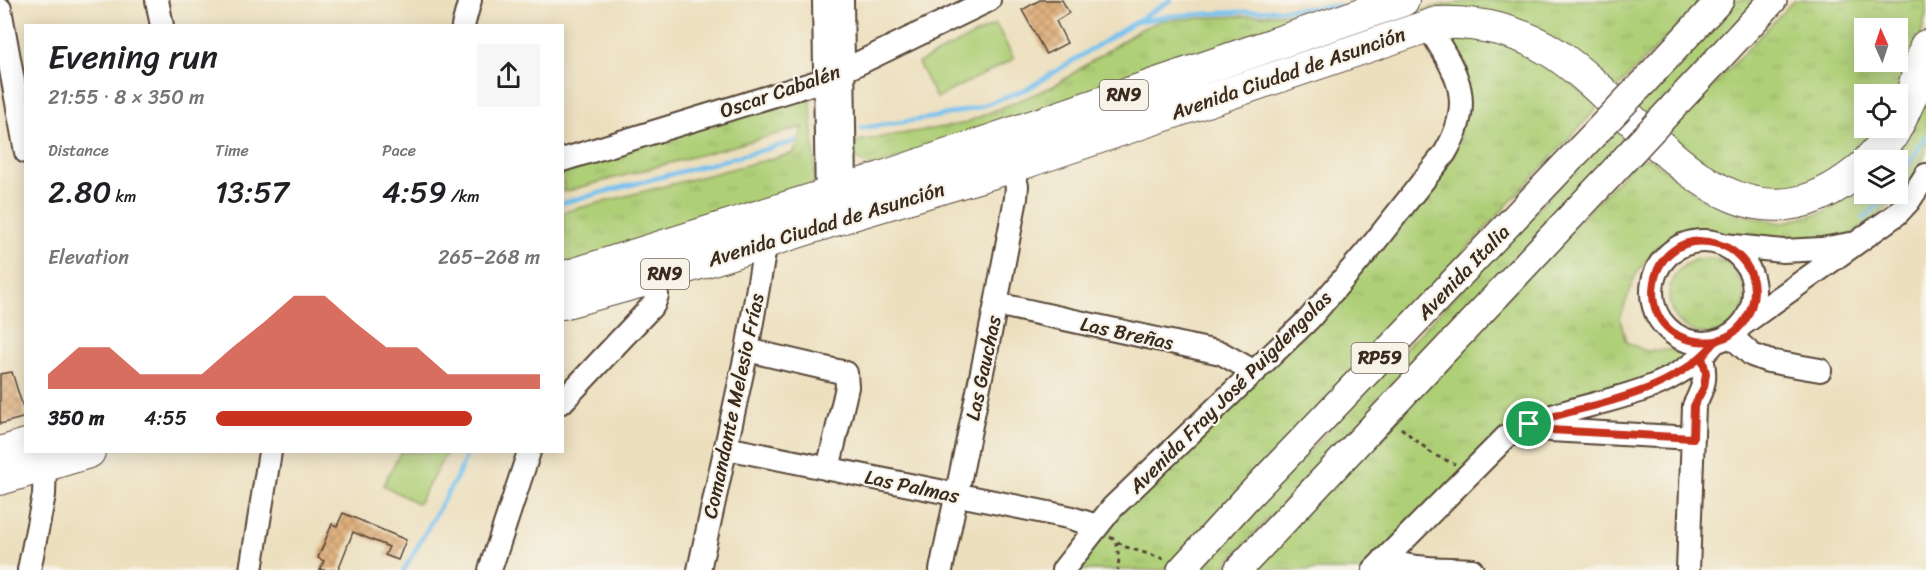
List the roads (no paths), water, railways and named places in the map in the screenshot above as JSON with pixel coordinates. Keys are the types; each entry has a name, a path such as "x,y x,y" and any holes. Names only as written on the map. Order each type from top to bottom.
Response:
{"highway":[{"name":"Avenida Ciudad de Asunción","path":"564,302 653,278 766,242 838,205 1403,0"},
{"name":"Avenida Ciudad de Asunción","path":"564,277 838,205 1011,166 1427,25 1460,22 1491,26 1520,36 1552,52 1573,67 1666,153 1707,183 1734,197 1768,204 1808,200 1825,193 1854,174"},
{"path":"1908,103 1926,46"},
{"path":"1878,150 1889,138"},
{"path":"0,453 35,455 71,453"},
{"path":"0,479 35,455"}],"main road":[{"name":"Avenida Italia","path":"1186,566 1252,492 1720,0"},
{"name":"Avenida Italia","path":"1238,570 1773,0"}],"street":[{"path":"157,0 162,24"},
{"path":"464,24 470,0"},
{"path":"824,0 834,75 838,205"},
{"path":"834,75 842,0"},
{"name":"Oscar Cabalén","path":"564,159 834,75 989,0"},
{"path":"0,9 24,141"},
{"name":"Avenida Fray José Puigdengolas","path":"1063,570 1112,508 1309,319 1374,243 1445,153 1453,140 1461,108 1461,90 1455,71 1427,25"},
{"name":"Las Gauchas","path":"941,570 1016,198 1017,186 1011,166"},
{"path":"1379,565 1506,437 1529,424 1658,385 1897,214 1909,201 1926,175"},
{"path":"1820,370 1768,362 1722,340 1701,343 1686,340 1673,333 1662,323 1655,310 1652,295 1653,280 1668,254 1680,246 1694,242 1710,241 1724,245 1783,251 1804,251 1858,243"},
{"name":"Comandante Melesio Frías","path":"699,570 747,350 766,242"},
{"path":"1688,570 1694,406 1704,387 1706,373 1722,340 1749,313 1753,300 1754,287 1751,274 1736,252 1724,245"},
{"path":"564,400 654,304 657,295 653,278"},
{"name":"Las Breñas","path":"996,304 1221,353 1255,372"},
{"path":"747,350 846,373 847,387 828,469"},
{"path":"1529,424 1550,430 1693,438"},
{"name":"Las Palmas","path":"726,448 1068,517 1097,526"},
{"path":"251,570 270,453"},
{"path":"490,570 529,453"},
{"path":"29,570 44,495 35,455"},
{"path":"1379,565 1472,570"}],"waterway":[{"path":"861,128 930,118 976,108 1027,89 1171,0"},
{"path":"1137,22 1169,16 1340,6"},
{"path":"1908,165 1926,136"},
{"path":"564,202 797,141"},
{"path":"1863,219 1880,204"},
{"path":"404,570 459,473 468,453"}]}
